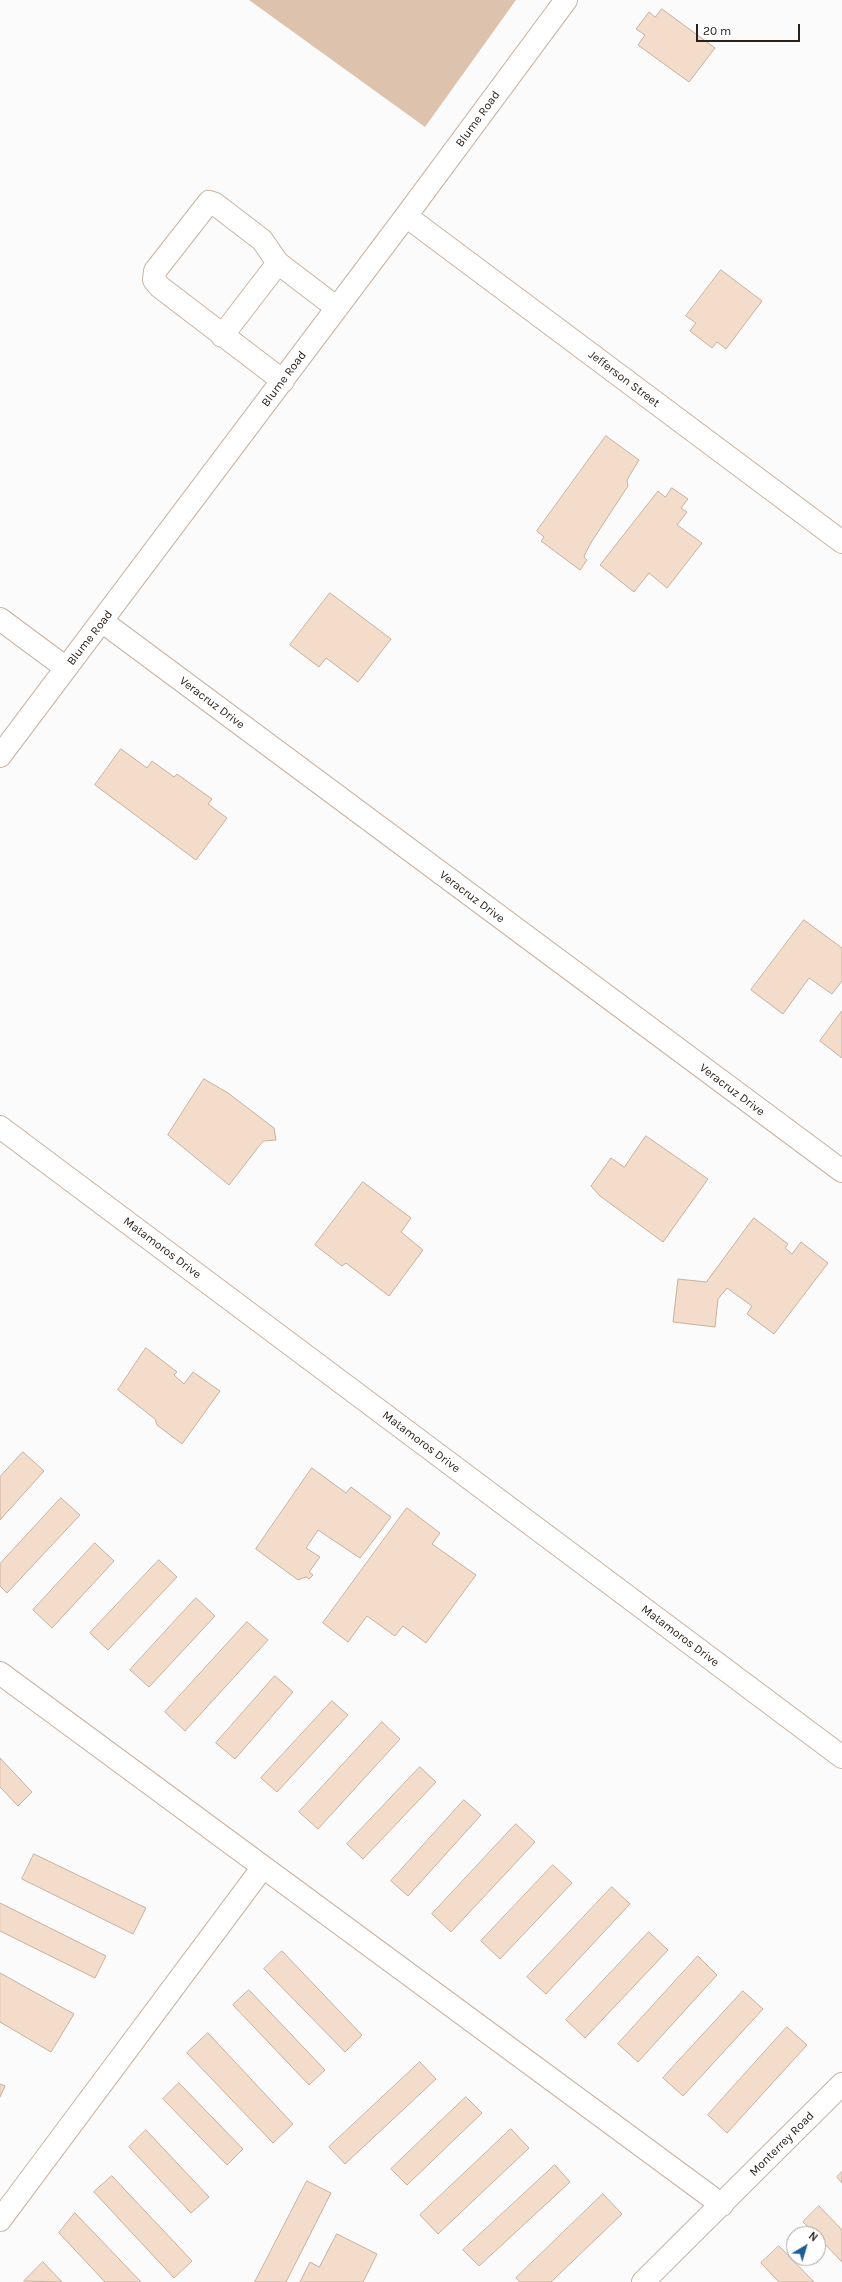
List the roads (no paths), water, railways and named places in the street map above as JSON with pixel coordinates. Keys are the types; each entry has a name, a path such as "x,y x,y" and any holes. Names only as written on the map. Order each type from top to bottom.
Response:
{"street":[{"name":"Blume Road","path":"0,756 66,668 103,622 566,0"},
{"path":"283,381 222,336 154,280 156,271 203,207 209,202 215,204 262,240 278,263 337,308"},
{"name":"Jefferson Street","path":"406,216 842,542"},
{"path":"222,336 278,263"},
{"path":"0,619 66,668"},
{"name":"Veracruz Drive","path":"103,622 842,1172"},
{"name":"Matamoros Drive","path":"0,1127 842,1757"},
{"path":"0,1673 722,2205"},
{"path":"0,2220 263,1867"},
{"name":"Monterrey Road","path":"643,2282 842,2084"}]}
